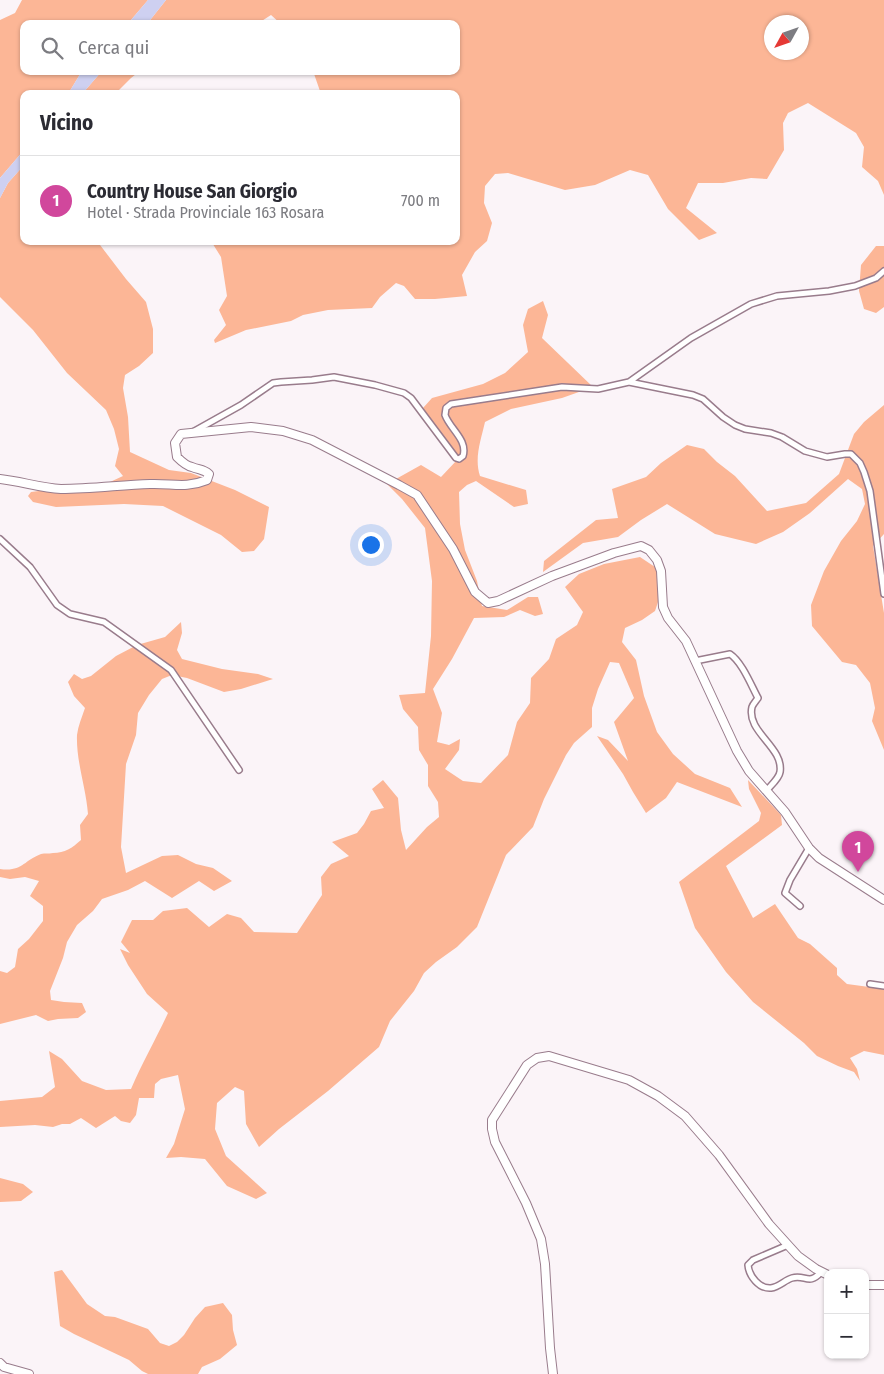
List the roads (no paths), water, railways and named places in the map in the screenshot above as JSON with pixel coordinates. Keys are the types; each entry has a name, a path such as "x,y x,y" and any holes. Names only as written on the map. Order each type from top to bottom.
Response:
{"street":[{"path":"629,382 691,338 751,304 777,296 829,291 855,286 876,278 884,271"},
{"path":"190,433 241,405 273,384 334,376 404,393 417,405 456,458 459,459 463,456 465,448 445,415 446,408 451,404 562,387 598,388 629,382 693,395 702,399 735,425 745,429 771,433 782,437 805,451 827,457 851,454 860,463 870,491 884,594"},
{"path":"0,478 42,487 60,488 155,484 192,485 207,480 209,474 200,468 192,468 177,458 175,443 181,434 251,427 283,431 312,440 417,495 452,549 475,592 488,603 498,601 552,576 614,552 641,546 649,550 662,570 663,607 668,618 686,641 737,752 750,771 785,812 809,848 819,858 884,900"},
{"path":"0,539 30,567 57,605 70,614 104,622 171,670 239,770"},
{"path":"695,661 730,654 736,658 758,698 752,706 751,718 780,760 780,774 766,791"},
{"path":"800,906 785,893 790,880 809,848"},
{"path":"870,984 884,986"},
{"path":"553,1374 545,1264 541,1239 526,1203 495,1142 492,1129 492,1120 528,1065 537,1058 549,1056 629,1080 658,1096 685,1116 719,1155 769,1224 798,1256 824,1274 812,1279 794,1277 773,1288 760,1285 754,1280 748,1265 753,1260 788,1245"},
{"path":"869,1285 884,1285"},
{"path":"0,1363 4,1367 29,1374"}],"water":[{"path":"148,0 166,0 150,20 131,20"},
{"path":"80,75 99,75 85,90 70,90"},
{"path":"20,155 20,170 8,183 0,198 0,178"}],"place":[{"name":"Country House San Giorgio","path":"858,872"}]}
